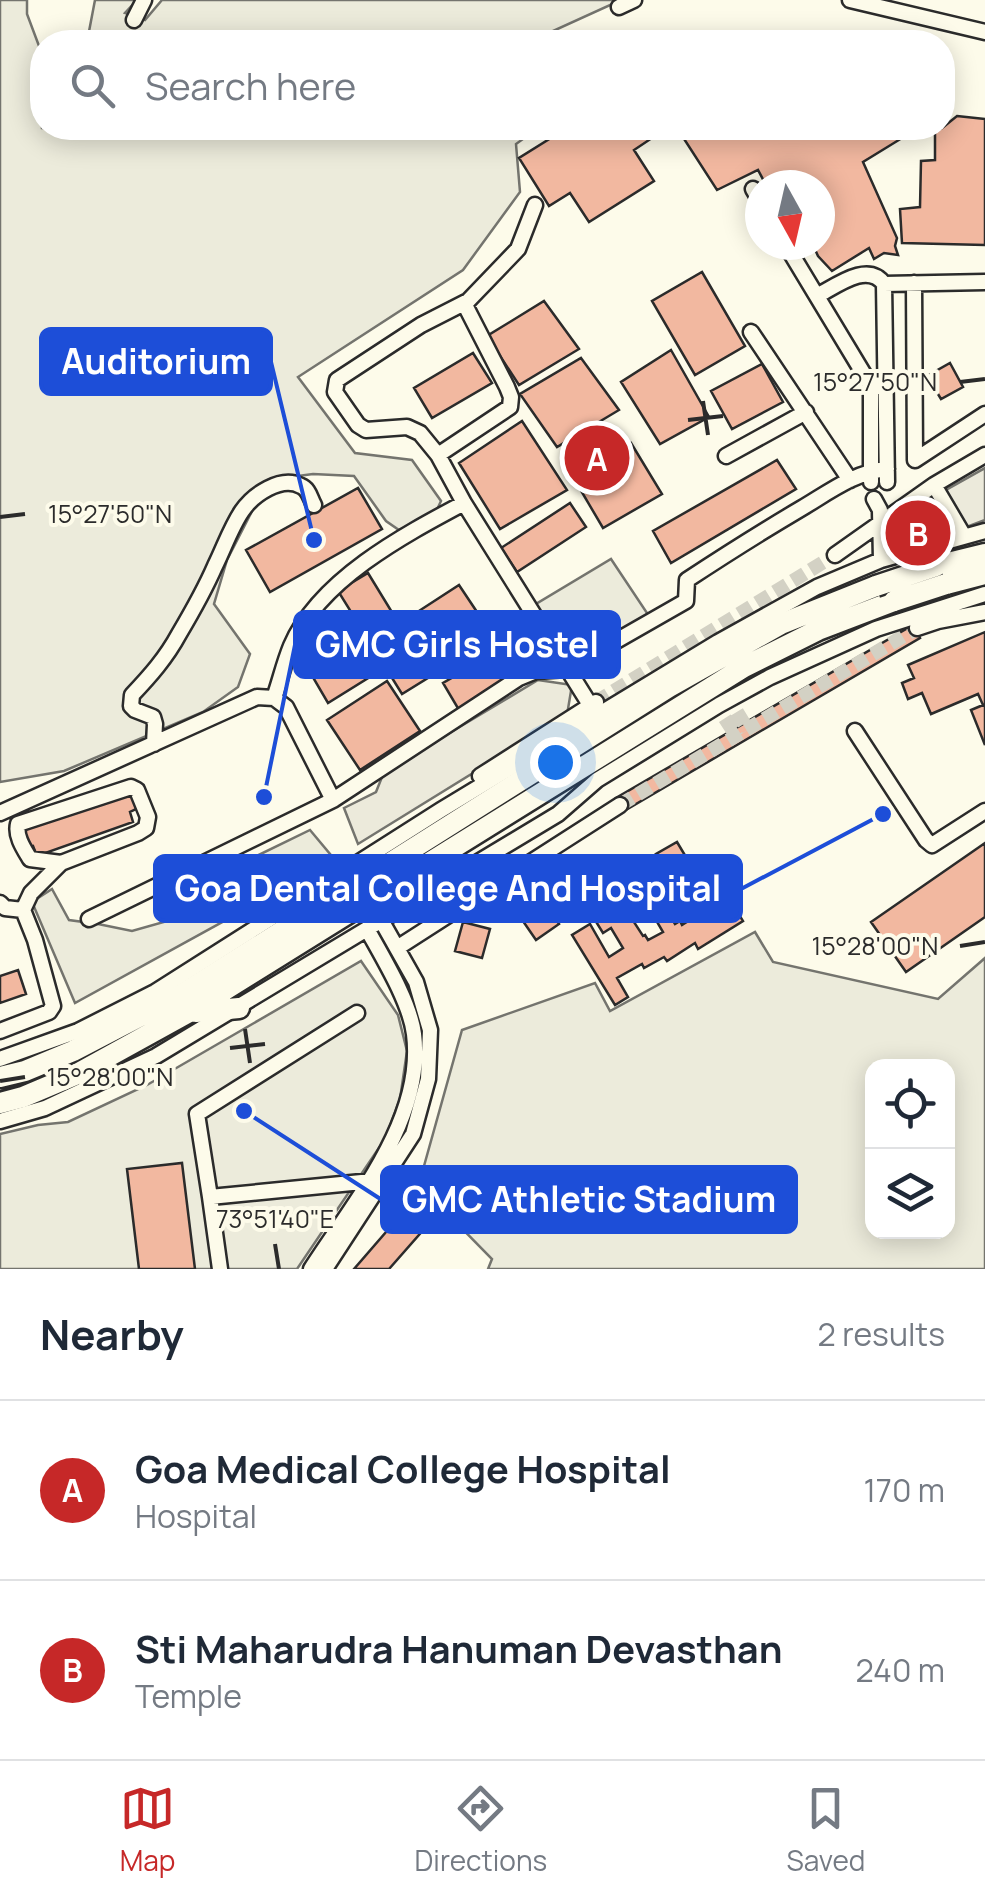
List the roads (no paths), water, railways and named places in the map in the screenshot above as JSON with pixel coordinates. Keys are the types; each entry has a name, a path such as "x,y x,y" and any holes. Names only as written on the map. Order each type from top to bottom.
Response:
{"highway":[{"path":"0,1078 183,1004 731,674 818,630 894,601 985,554"},
{"path":"0,1102 23,1097 74,1075 668,687 781,624 876,586 941,575 985,574"},
{"path":"183,1004 213,956"},
{"path":"183,1004 239,1008"}],"street":[{"path":"134,20 144,0"},
{"path":"619,7 634,0"},
{"path":"850,0 985,32"},
{"path":"535,205 518,249 464,303 421,325 334,385 335,392 366,430 407,427 420,433 438,455 464,503 594,708"},
{"path":"795,260 878,386"},
{"path":"817,296 870,273 884,284 878,386 881,560"},
{"path":"884,284 985,282"},
{"path":"914,283 915,460 985,414"},
{"path":"438,455 510,407 507,387 464,303"},
{"path":"751,332 850,480"},
{"path":"726,456 806,412"},
{"path":"835,555 878,510 934,485 985,455"},
{"path":"88,919 333,800 519,678 536,670 567,669 686,601 687,580 850,480 881,479"},
{"path":"154,744 152,717 131,706 132,695 161,664 178,638 240,513 255,495 288,483 307,490 314,505"},
{"path":"934,485 964,536"},
{"path":"274,698 292,643 318,603 367,561 464,503"},
{"path":"0,1059 78,1031 117,1012 213,956 413,828 428,809 594,708 800,596 881,560 985,531"},
{"path":"0,1122 44,1108 156,1056 558,814 597,780 770,677 824,651 935,615 985,594"},
{"path":"918,628 935,615 985,612"},
{"path":"0,812 257,697 274,698 286,708 333,800"},
{"path":"855,731 932,846 985,811"},
{"path":"0,1031 49,1012 53,1006 35,940 22,910 30,894 61,863 146,828 148,817 137,790 132,787 18,824 16,830 30,859 61,863"},
{"path":"397,948 620,805"},
{"path":"0,902 4,908 22,910"},
{"path":"311,1269 413,1134 428,1078 430,1030 416,982 380,920"},
{"path":"325,1269 398,1130 414,1075 414,1032 400,992 367,929"},
{"path":"220,1269 197,1114 357,1013"},
{"path":"210,1197 375,1180"}],"tunnel":[{"path":"596,702 835,555"},
{"path":"620,805 917,628"},
{"path":"715,676 748,730"},
{"path":"702,683 737,737"}],"place":[{"name":"Goa Medical College Hospital","path":"597,458"},
{"name":"Sti Maharudra Hanuman Devasthan","path":"918,533"},
{"name":"Auditorium","path":"314,540"},
{"name":"GMC Girls Hostel","path":"264,797"},
{"name":"Goa Dental College And Hospital","path":"883,814"},
{"name":"GMC Athletic Stadium","path":"244,1111"}]}
